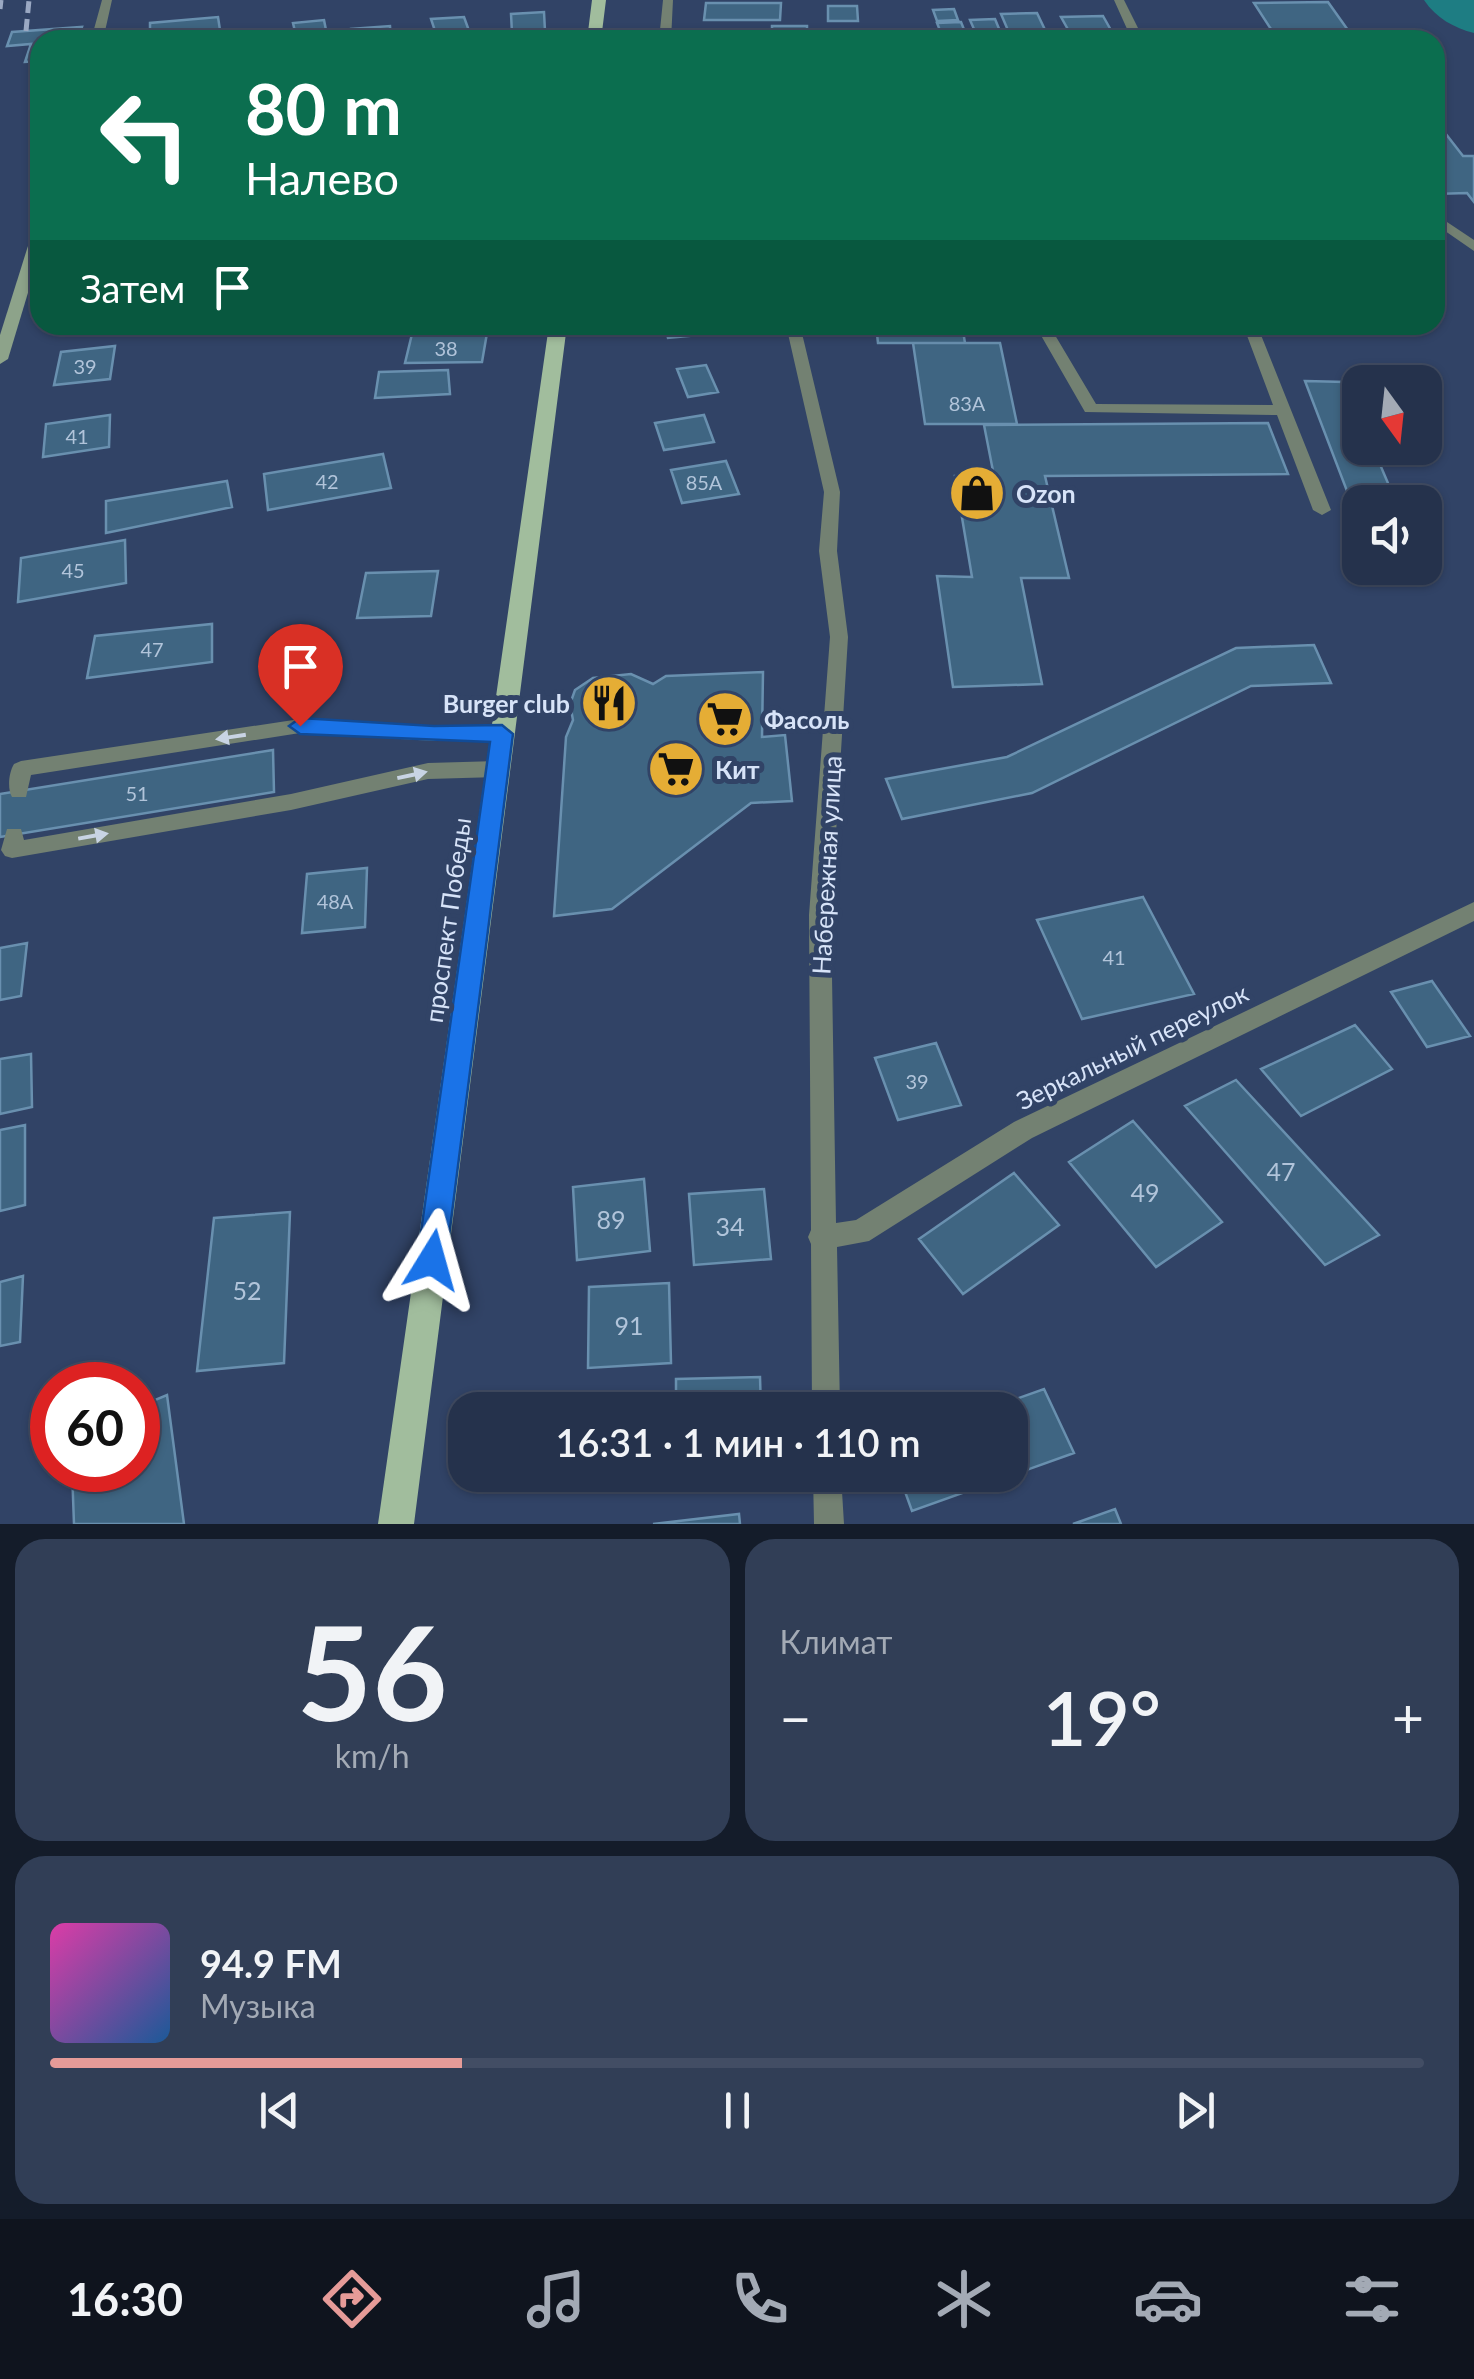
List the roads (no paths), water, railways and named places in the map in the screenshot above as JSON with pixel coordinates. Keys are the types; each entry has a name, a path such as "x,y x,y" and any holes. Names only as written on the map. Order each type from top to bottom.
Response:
{"main road":[{"path":"596,30 600,0"},
{"name":"проспект Победы","path":"396,1524 557,335"}],"street":[{"path":"100,30 107,0"},
{"path":"666,30 668,0"},
{"path":"1119,0 1133,30"},
{"path":"1445,225 1474,247"},
{"path":"0,360 30,262"},
{"name":"Набережная улица","path":"795,335 832,492 828,550 838,637 820,915 825,1392"},
{"path":"1048,335 1091,409 1283,410"},
{"path":"1254,335 1322,510"},
{"path":"19,791 21,770 300,726 502,734"},
{"path":"9,846 291,802 428,771 498,769"},
{"name":"Зеркальный переулок","path":"821,1236 860,1232 1023,1130 1474,911"},
{"path":"828,1492 829,1524"}],"waterway":[{"path":"1448,0 1474,18"}],"railway":[{"path":"0,9 1,0"},
{"path":"26,31 29,0"}],"place":[{"name":"Ozon","path":"977,493"},
{"name":"Burger club","path":"609,703"},
{"name":"Фасоль","path":"725,719"},
{"name":"Кит","path":"676,769"}]}
